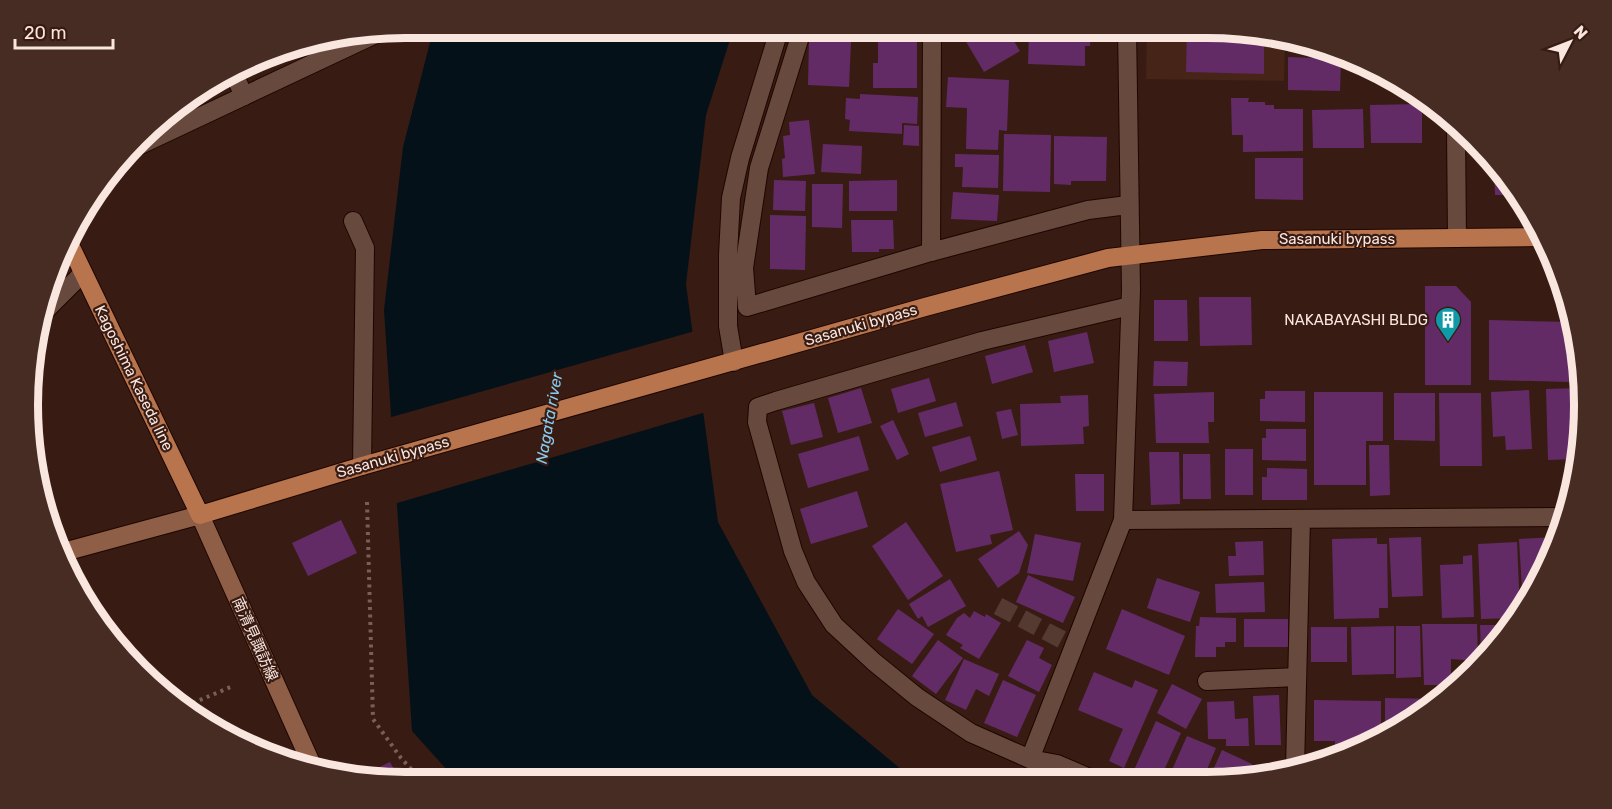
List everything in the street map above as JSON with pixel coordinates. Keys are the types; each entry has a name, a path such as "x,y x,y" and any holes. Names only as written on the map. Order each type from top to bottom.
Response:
{"main road":[{"name":"Sasanuki bypass","path":"200,515 362,466 1108,258 1262,240 1534,237"},
{"name":"Kagoshima Kaseda line","path":"72,249 200,515"}],"street":[{"path":"734,362 728,326 731,198 740,158 777,38"},
{"path":"800,38 759,168 744,268 747,306 931,252 1089,210 1128,205"},
{"path":"931,252 932,38"},
{"path":"1030,759 1123,520 1131,254 1128,205 1127,38"},
{"path":"151,140 362,40"},
{"path":"236,78 244,96"},
{"path":"1456,135 1457,238"},
{"path":"353,221 366,248 362,466"},
{"path":"52,303 83,273"},
{"path":"1076,772 1057,764 1030,759 971,733 916,697 834,625 806,582 793,551 757,422 758,407 982,341 1130,306"},
{"path":"68,551 200,515"},
{"name":"南清見諏訪線","path":"200,515 309,759"},
{"path":"1123,520 1557,517"},
{"path":"1297,760 1301,519"},
{"path":"1207,681 1297,677"}],"path":[{"path":"367,502 373,719 414,772"},
{"path":"192,704 233,686"}],"shaded area":[{"path":"1147,38 1232,38 1285,46 1284,81 1146,79"}],"water":[{"name":"Nagata river","path":"431,38 730,38 706,115 686,284 718,522 812,695 904,772 449,772 412,731 384,310 403,147"}],"pier":[{"path":"695,331 706,412 394,504 388,418"}],"building":[{"path":"891,38 917,38 917,88 873,88 873,63 878,63 878,42 890,42"},
{"path":"964,38 1012,38 1020,51 984,72"},
{"path":"1029,38 1090,38 1090,46 1085,46 1085,66 1028,64"},
{"path":"1187,38 1232,38 1264,42 1264,74 1186,72"},
{"path":"809,40 851,42 849,87 808,85"},
{"path":"1288,47 1311,53 1288,52"},
{"path":"1288,57 1330,59 1341,63 1340,91 1288,90"},
{"path":"1349,65 1361,71 1349,71"},
{"path":"948,77 1009,80 1007,131 999,130 998,150 966,149 967,108 946,107"},
{"path":"860,94 918,97 917,124 902,123 902,134 849,131 850,120 845,119 846,98 860,99"},
{"path":"1231,98 1249,98 1248,102 1265,102 1265,105 1274,105 1274,109 1303,109 1303,151 1243,152 1243,135 1232,135"},
{"path":"1418,104 1422,107 1422,143 1371,143 1370,105"},
{"path":"1363,109 1364,148 1313,148 1312,110"},
{"path":"809,120 815,174 783,177 782,159 785,158 783,136 790,135 789,122"},
{"path":"904,125 919,126 919,146 903,145"},
{"path":"1004,134 1051,135 1050,192 1003,191"},
{"path":"1054,136 1107,137 1106,181 1071,181 1071,185 1054,184"},
{"path":"823,144 862,146 861,174 821,172"},
{"path":"955,154 999,155 998,188 962,187 963,167 955,167"},
{"path":"1255,158 1303,158 1303,200 1255,199"},
{"path":"1494,176 1509,195 1495,195"},
{"path":"774,180 806,181 805,211 773,210"},
{"path":"897,180 897,211 849,211 849,181"},
{"path":"812,184 843,184 842,228 812,227"},
{"path":"953,192 999,195 997,221 951,219"},
{"path":"770,215 806,216 805,270 770,269"},
{"path":"851,220 893,220 894,249 879,249 879,252 852,252"},
{"name":"NAKABAYASHI BLDG","path":"1425,286 1456,286 1471,302 1471,385 1425,385"},
{"path":"1199,297 1251,297 1252,345 1200,346"},
{"path":"1154,300 1187,300 1188,341 1154,341"},
{"path":"1489,320 1565,322 1569,343 1570,382 1489,380"},
{"path":"1087,332 1094,363 1054,372 1048,341"},
{"path":"1025,345 1033,372 992,384 985,356"},
{"path":"1154,361 1188,362 1187,386 1153,386"},
{"path":"929,378 936,401 898,413 891,389"},
{"path":"861,388 872,423 838,433 828,398"},
{"path":"1574,388 1574,429 1570,459 1548,460 1546,389"},
{"path":"1529,390 1532,449 1506,450 1505,436 1493,437 1491,392"},
{"path":"1265,391 1305,391 1305,422 1260,421 1260,399 1265,399"},
{"path":"1214,392 1214,422 1208,422 1209,443 1156,443 1154,394"},
{"path":"1314,392 1383,392 1383,441 1366,441 1366,485 1314,485"},
{"path":"1394,393 1435,393 1435,441 1394,440"},
{"path":"1439,393 1481,393 1482,466 1440,466"},
{"path":"1088,395 1089,426 1083,427 1084,444 1021,446 1020,404 1061,403 1060,396"},
{"path":"956,402 963,426 925,437 918,413"},
{"path":"814,403 823,437 791,445 782,411"},
{"path":"1011,409 1018,435 1002,439 996,412"},
{"path":"893,420 909,454 897,460 880,426"},
{"path":"1266,429 1306,429 1306,461 1262,460 1262,438 1266,438"},
{"path":"859,436 869,470 808,488 798,454"},
{"path":"970,436 977,460 940,472 932,447"},
{"path":"1369,445 1389,445 1390,495 1370,496"},
{"path":"1225,449 1253,449 1253,495 1225,495"},
{"path":"1149,452 1179,452 1180,504 1151,505"},
{"path":"1183,454 1210,454 1211,499 1183,499"},
{"path":"1267,468 1307,469 1307,500 1262,500 1262,477 1267,477"},
{"path":"999,471 1013,530 990,535 992,544 956,552 940,484"},
{"path":"1075,474 1104,474 1104,511 1076,511"},
{"path":"857,491 868,527 811,544 800,509"},
{"path":"341,520 357,553 308,576 292,543"},
{"path":"906,522 943,576 908,600 872,546"},
{"path":"1019,531 1028,545 1019,573 998,588 978,559"},
{"path":"1035,534 1081,543 1073,581 1027,573"},
{"path":"1421,537 1423,596 1392,597 1389,538"},
{"path":"1550,537 1537,567 1522,593 1519,539"},
{"path":"1377,538 1377,544 1387,544 1388,608 1379,608 1379,618 1334,619 1332,539"},
{"path":"1263,541 1264,575 1229,576 1228,556 1236,556 1235,542"},
{"path":"1517,542 1519,597 1506,618 1481,619 1478,544"},
{"path":"1472,555 1474,617 1442,618 1440,565 1463,564 1463,556"},
{"path":"1028,575 1075,597 1063,623 1016,602"},
{"path":"1157,578 1200,592 1190,622 1147,608"},
{"path":"950,579 966,606 928,627 922,616 918,619 909,604"},
{"path":"1264,582 1265,612 1216,613 1215,584"},
{"path":"898,609 934,634 912,664 877,639"},
{"path":"1122,609 1185,636 1169,675 1106,649"},
{"path":"974,611 985,617 986,614 1001,623 979,659 960,648 963,645 946,635 957,618 964,613 970,618"},
{"path":"1200,617 1236,618 1236,642 1225,642 1225,647 1216,647 1216,657 1195,657 1196,626 1199,626"},
{"path":"1244,619 1288,619 1288,647 1244,647"},
{"path":"1422,624 1477,624 1478,652 1470,660 1451,659 1451,678 1443,685 1424,685"},
{"path":"1480,625 1501,625 1499,628 1481,649"},
{"path":"1394,626 1394,674 1352,675 1351,627"},
{"path":"1396,626 1420,626 1421,677 1396,678"},
{"path":"1311,627 1347,627 1347,662 1311,662"},
{"path":"938,640 963,658 936,694 912,676"},
{"path":"1027,640 1044,648 1039,658 1052,665 1039,692 1008,676"},
{"path":"964,659 999,674 989,696 976,689 966,710 945,700"},
{"path":"1094,672 1132,688 1135,680 1158,690 1124,768 1109,761 1123,729 1078,710"},
{"path":"1003,680 1036,695 1017,737 984,723"},
{"path":"1172,684 1202,699 1186,729 1157,713"},
{"path":"1279,695 1281,745 1255,745 1253,696"},
{"path":"1385,698 1427,699 1411,710 1385,725"},
{"path":"1314,700 1381,701 1381,728 1336,748 1335,741 1314,741"},
{"path":"1234,701 1235,719 1248,718 1249,746 1226,746 1226,739 1208,739 1207,702"},
{"path":"1156,721 1181,733 1163,772 1134,770"},
{"path":"1187,736 1216,748 1206,772 1171,772"},
{"path":"1222,750 1252,764 1250,769 1212,772"},
{"path":"390,762 395,772 380,771 373,770"}],"tunnel":[{"path":"998,606 1074,646"}],"place":[{"name":"NAKABAYASHI BLDG","path":"1448,343"}]}
